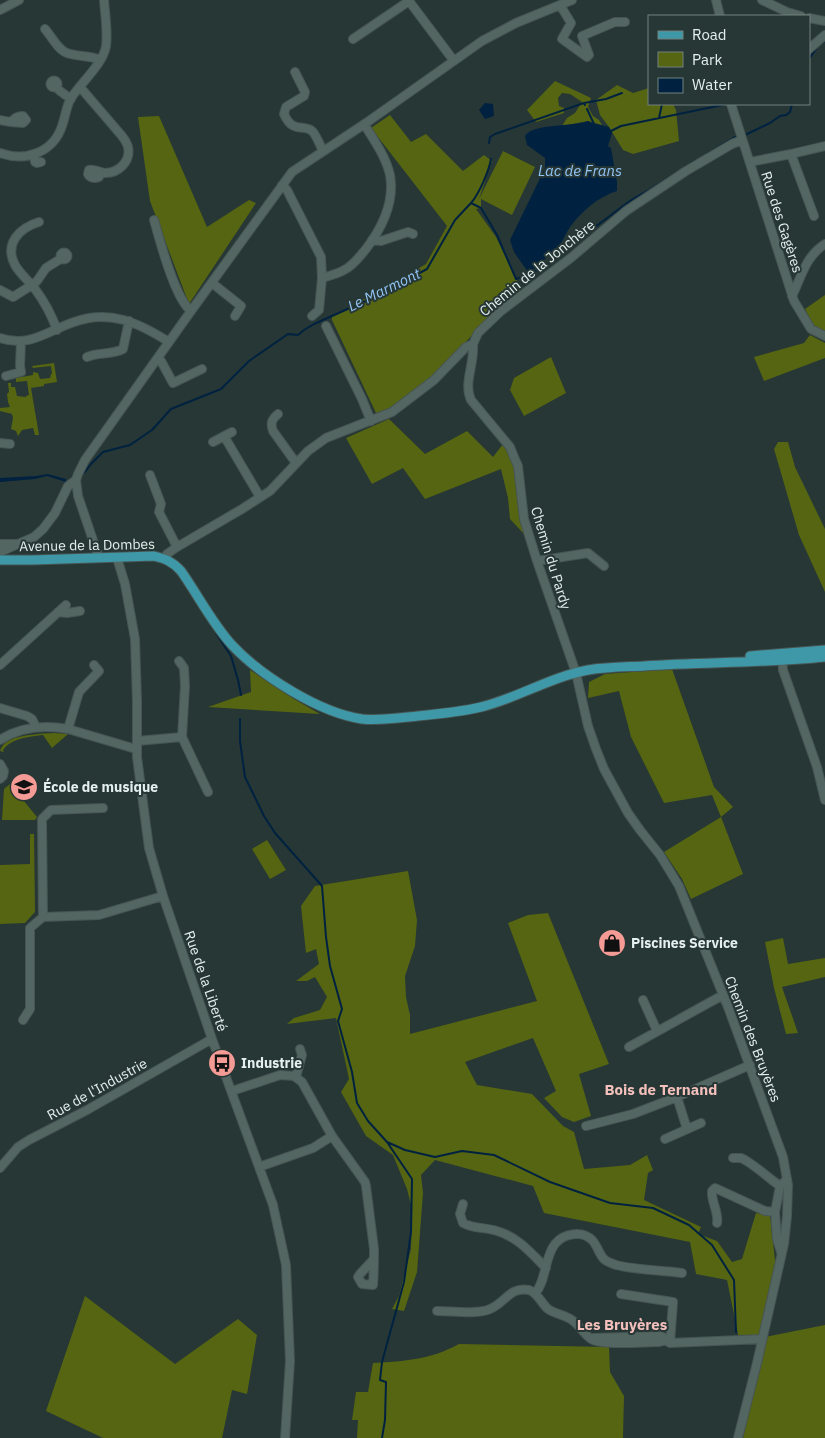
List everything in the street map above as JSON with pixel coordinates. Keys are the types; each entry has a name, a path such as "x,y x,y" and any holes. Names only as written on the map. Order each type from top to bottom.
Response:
{"main road":[{"name":"Avenue de la Dombes","path":"0,560 154,556 164,558 175,564 181,571 232,645 254,665 296,694 335,712 363,719 384,720 466,710 501,701 554,679 601,668 782,657"},
{"path":"782,657 825,650"},
{"path":"782,657 825,657"}],"street":[{"path":"0,10 19,0"},
{"path":"0,153 12,157 34,155 47,148 57,138 71,99 100,60 106,48 104,0"},
{"path":"0,552 34,537 43,529 55,512 69,485 76,480 85,460 292,172 482,41 497,32 561,3 572,0"},
{"path":"716,0 720,15"},
{"path":"762,0 798,15"},
{"path":"781,0 782,9"},
{"path":"352,39 409,1 454,61"},
{"path":"561,3 571,23 582,36 589,55 587,57 562,40 571,23"},
{"path":"810,18 825,21"},
{"path":"582,36 615,22 625,22"},
{"path":"46,29 59,47 67,53 94,57 100,60"},
{"path":"810,47 825,35"},
{"path":"295,72 306,92 304,96 286,107 284,114 288,122 297,128 313,132 323,151"},
{"path":"56,86 71,99"},
{"path":"80,87 127,143 127,159 120,168 116,171 101,172"},
{"name":"Rue des Gagères","path":"731,105 794,301 810,329 825,336"},
{"path":"0,120 12,122"},
{"path":"322,278 345,270 356,261 381,227 390,203 390,174 384,156 364,124"},
{"name":"Chemin de la Jonchère","path":"164,558 177,547 270,491 308,450 326,438 336,432 392,412 434,380 466,347 473,344 478,333 501,311 572,257 626,211 686,171 742,140"},
{"path":"750,162 825,146"},
{"path":"791,154 814,216"},
{"path":"34,155 35,162 41,162"},
{"path":"282,185 287,190 321,258 322,278 317,314"},
{"path":"154,220 170,273 186,306 191,311"},
{"path":"39,222 27,226 13,241 13,261 32,285 51,316 57,330"},
{"path":"372,240 380,241 408,232 413,234"},
{"path":"792,296 808,260 816,250 825,244"},
{"path":"0,290 12,300 37,281 46,268 62,258"},
{"path":"212,283 241,306 235,316"},
{"path":"0,338 21,341 41,338 74,322 90,318 110,318 129,321 148,329 169,342"},
{"path":"86,357 92,354 116,352 123,349 129,321"},
{"path":"326,326 359,391 371,420"},
{"path":"6,376 21,372 21,341"},
{"name":"Chemin du Pardy","path":"473,344 474,352 468,393 471,400 510,447 518,466 524,519 576,673"},
{"path":"158,358 173,383 202,369"},
{"path":"278,414 271,426 296,463"},
{"path":"213,442 232,432"},
{"path":"224,436 260,497"},
{"path":"0,443 10,444"},
{"path":"150,476 161,504 159,512 177,547"},
{"path":"76,480 78,496 99,558"},
{"path":"0,544 16,544"},
{"path":"537,561 588,553 604,566"},
{"name":"Rue de la Liberté","path":"117,558 125,584 134,639 137,745 149,848 163,896 212,1039 273,1205 286,1265 290,1362 285,1438"},
{"path":"0,665 66,604"},
{"path":"58,612 80,611"},
{"path":"782,657 783,670 815,760 825,800"},
{"path":"180,661 184,668 185,686 182,737 208,792"},
{"path":"68,729 79,692 99,671 94,665"},
{"name":"Chemin des Bruyères","path":"576,673 591,736 604,769 628,813 660,855 679,886 750,1065 780,1149 787,1179 787,1216 782,1254 738,1438"},
{"path":"79,692 90,692"},
{"path":"0,708 28,716 36,727"},
{"path":"0,740 8,734 36,727 58,727 137,745 182,737"},
{"path":"0,764 4,771 0,779"},
{"path":"43,917 42,819 51,810 103,808"},
{"path":"23,1020 30,1009 30,928 43,917 99,915 163,896"},
{"path":"629,1047 723,995"},
{"path":"642,1000 657,1031"},
{"name":"Rue de l'Industrie","path":"0,1168 18,1147 29,1140 87,1110 212,1039"},
{"path":"296,1077 302,1055 300,1049"},
{"path":"586,1126 633,1114 750,1065"},
{"path":"232,1091 280,1075 296,1077 302,1082 332,1136 365,1182 374,1259 373,1285 362,1284 358,1277 374,1259"},
{"path":"677,1097 687,1129"},
{"path":"665,1139 701,1123"},
{"path":"259,1167 313,1148 332,1136"},
{"path":"733,1158 742,1158 772,1182 780,1186"},
{"path":"782,1254 777,1239 775,1212 780,1186 787,1179"},
{"path":"717,1223 717,1214 711,1196 715,1188 765,1211 775,1212"},
{"path":"462,1204 460,1214 462,1222 468,1226 491,1229 512,1237 520,1242 546,1268"},
{"path":"536,1294 542,1283 551,1250 559,1239 572,1234 586,1236 591,1239 603,1258 608,1262 617,1265 682,1273"},
{"path":"437,1311 485,1311 496,1306 515,1290 527,1290 536,1294 548,1309 572,1320 590,1338 661,1336 669,1342 762,1339"},
{"path":"621,1294 673,1302 669,1342"}],"green space":[{"path":"555,81 591,98 588,107 593,116 602,125 588,121 562,126 567,118 575,113 582,102 570,94 562,93 558,98 559,106 564,108 564,113 536,122 527,110"},
{"path":"617,85 633,93 648,88 648,105 674,105 676,110 679,141 633,154 623,150 600,115 596,100"},
{"path":"390,115 411,142 426,134 463,171 484,155 492,161 479,199 503,151 535,167 512,215 481,199 481,208 476,209 496,237 516,279 524,289 495,310 433,378 388,409 376,413 332,317 426,264 447,226 371,128"},
{"path":"159,116 207,227 249,200 256,203 189,304 150,201 138,117"},
{"path":"825,295 825,332 815,329 805,309"},
{"path":"810,335 825,343 825,358 764,381 754,357 804,343"},
{"path":"551,357 566,393 524,416 510,390 514,378"},
{"path":"54,363 57,382 31,388 39,435 35,435 33,428 22,430 18,436 16,431 11,429 12,414 0,411 0,408 10,407 7,394 9,392 8,383 11,383 11,387 15,387 17,396 26,397 29,395 27,381 16,382 16,378 33,375 33,372 38,373 40,379 50,378 52,374 51,366 33,368 32,366"},
{"path":"389,419 425,454 467,431 493,457 503,444 516,469 519,508 524,534 510,519 508,498 501,469 425,499 403,468 372,484 346,438"},
{"path":"778,442 788,442 795,467 825,529 825,592 799,535 774,449"},
{"path":"672,669 714,787 733,807 721,817 712,795 664,803 631,737 619,691 588,698 589,682 605,674"},
{"path":"250,670 320,714 208,707 251,692"},
{"path":"54,733 68,734 52,748 43,735 26,737 11,743 3,750 4,752 0,751 3,745 15,738"},
{"path":"10,784 37,817 35,820 2,820 4,789"},
{"path":"721,817 743,874 691,899 682,879 664,852"},
{"path":"30,834 34,834 35,912 25,923 0,924 0,865 30,864"},
{"path":"267,840 286,870 270,879 252,849"},
{"path":"408,871 417,920 415,946 405,976 406,997 410,1015 410,1034 537,1001 508,923 528,915 548,913 609,1064 579,1074 591,1116 574,1122 562,1117 544,1098 556,1091 533,1038 465,1062 477,1085 532,1094 563,1126 574,1132 584,1169 630,1165 647,1155 653,1170 648,1173 644,1200 701,1227 698,1234 717,1241 732,1262 742,1259 756,1213 770,1215 776,1269 759,1336 739,1339 727,1280 696,1274 690,1242 544,1213 533,1186 435,1160 421,1175 423,1193 417,1272 404,1311 392,1309 399,1296 411,1249 412,1209 407,1189 393,1155 366,1136 341,1092 349,1079 336,1018 287,1024 294,1018 320,1010 327,997 315,977 307,981 296,981 319,964 316,949 306,953 301,906 315,886"},
{"path":"783,938 788,964 825,958 825,977 782,987 798,1033 786,1034 765,942"},
{"path":"85,1296 175,1364 238,1319 257,1335 247,1394 232,1390 222,1438 103,1438 46,1411"},
{"path":"825,1325 825,1438 743,1438 765,1337"},
{"path":"459,1344 609,1347 610,1372 624,1396 623,1438 357,1438 358,1420 352,1420 356,1392 368,1392 373,1363 427,1357"}],"water":[{"path":"485,103 493,104 494,116 485,119 479,110"},
{"name":"Lac de Frans","path":"588,121 609,127 612,133 608,146 611,148 617,191 603,197 585,210 570,227 555,250 537,268 528,272 514,252 510,240 545,168 545,158 527,145 525,136 529,132 544,127"},
{"path":"48,474 66,479 66,482 47,476 0,482 0,478"}],"waterway":[{"name":"Le Marmont","path":"810,58 818,46 825,41"},
{"path":"585,105 584,103 606,99 622,93"},
{"path":"489,143 490,137 495,134 584,103"},
{"path":"659,118 662,105"},
{"path":"611,131 621,126 722,105"},
{"name":"Le Marmont","path":"745,135 780,116 786,115 790,112 792,105"},
{"path":"587,109 594,124"},
{"name":"Le Marmont","path":"707,154 735,137"},
{"path":"471,203 483,182 491,159"},
{"name":"Le Marmont","path":"84,473 103,452 130,445 152,430 171,409 221,389 249,361 288,334 298,335 314,324 379,295 427,269 455,220 471,203 481,208 497,235 516,279 551,262 630,201 697,160"},
{"path":"216,633 231,656 241,695"},
{"path":"240,719 240,741 245,777 264,816 275,833 322,886 330,966 342,1009 338,1021 352,1072 357,1103 368,1121 387,1142 412,1179 411,1232 404,1282 382,1362 380,1380 386,1382 385,1420 382,1438"},
{"path":"387,1142 405,1150 435,1157 462,1151 494,1155 550,1182 610,1203 653,1208 689,1225 712,1245 734,1280 736,1332"}],"place":[{"name":"École de musique","path":"24,787"},
{"name":"Piscines Service","path":"612,943"},
{"name":"Industrie","path":"222,1063"}],"district":[{"name":"Bois de Ternand","path":"661,1090"},
{"name":"Les Bruyères","path":"622,1325"}]}
